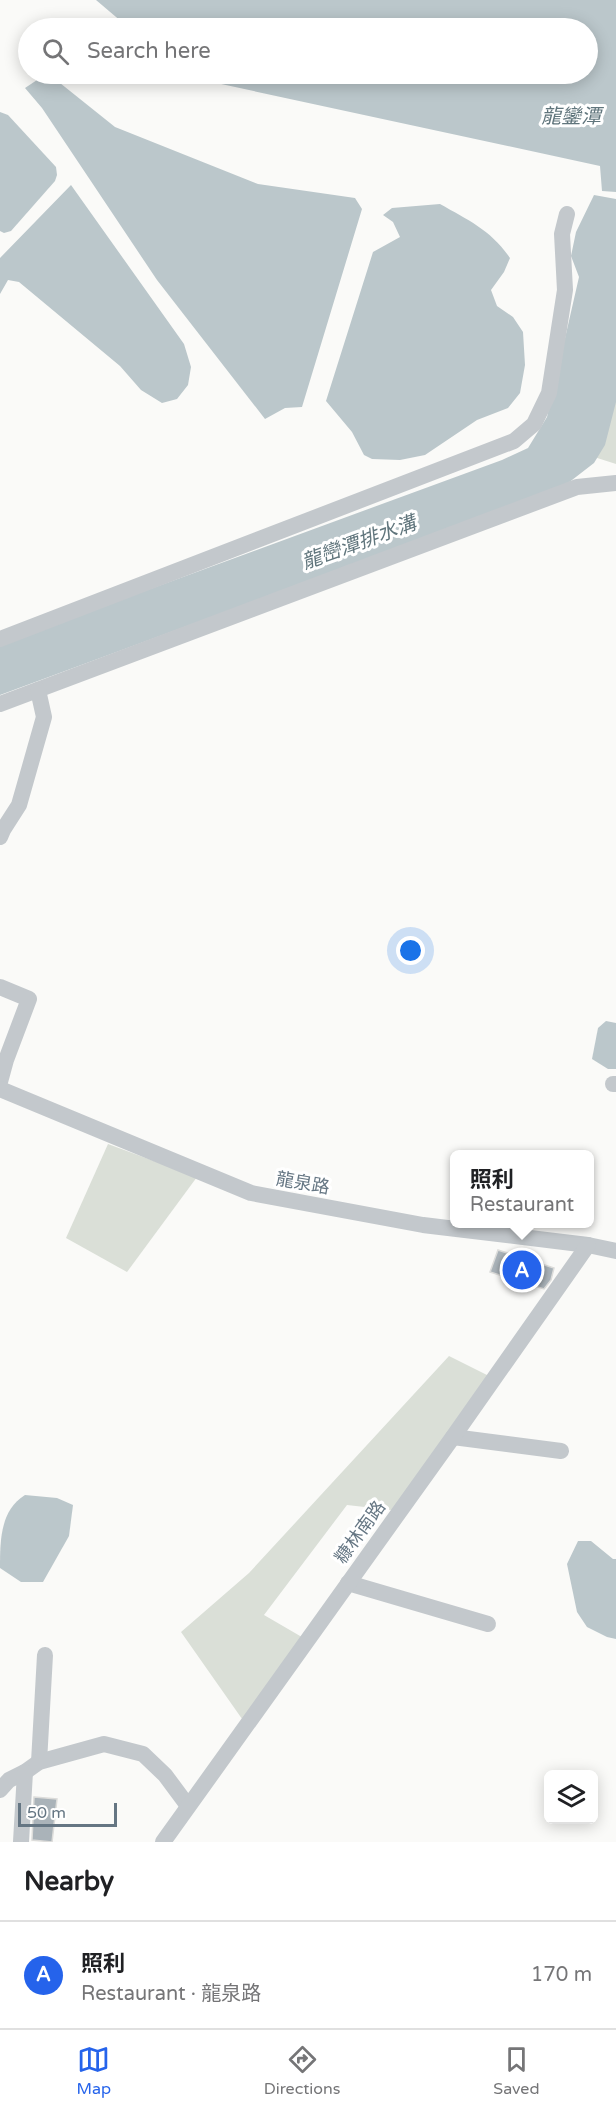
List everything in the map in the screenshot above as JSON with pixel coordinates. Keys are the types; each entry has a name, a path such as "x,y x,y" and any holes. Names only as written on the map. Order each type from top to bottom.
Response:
{"street":[{"path":"0,639 514,441 534,424 549,393 565,290 562,234 567,214"},
{"path":"0,704 577,487 616,483"},
{"path":"0,837 19,805 44,717 38,690"},
{"path":"0,987 29,999 0,1082"},
{"name":"龍泉路","path":"0,1089 251,1194 450,1227"},
{"name":"龍泉路","path":"454,1228 588,1245 616,1251"},
{"name":"糠林南路","path":"163,1842 588,1245"},
{"path":"453,1437 561,1451"},
{"path":"348,1583 488,1624"},
{"path":"39,1762 45,1655"},
{"path":"0,1790 9,1780 39,1762 104,1744 143,1754 165,1775 188,1806"},
{"path":"21,1842 25,1772"}],"shaded area":[{"path":"616,364 616,464 591,456"},
{"path":"108,1144 197,1177 127,1272 66,1238"},
{"path":"449,1356 495,1379 400,1511 347,1505 264,1615 307,1640 247,1726 181,1632 249,1573"}],"water":[{"name":"龍鑾潭","path":"96,0 616,0 616,192 602,191 600,166 221,84 598,84 598,18 117,18"},
{"path":"31,84 61,84 115,127 258,184 355,198 362,209 302,407 285,408 265,419 157,280 42,108 25,88"},
{"path":"0,112 8,115 56,167 57,175 55,181 11,231 4,233 0,231"},
{"path":"71,185 184,344 191,367 188,385 177,399 162,403 141,390 120,366 19,282 8,280 0,294 0,258"},
{"name":"龍巒潭排水溝","path":"594,195 616,199 616,402 605,445 594,463 563,487 0,695 0,644 502,460 528,448 547,417 579,277 571,256 576,232"},
{"path":"440,204 487,233 510,258 504,272 491,290 497,306 513,317 523,332 525,365 520,393 508,408 477,420 425,455 400,460 372,459 364,455 352,432 326,401 373,252 400,237 393,222 383,215 392,208"},
{"path":"606,1021 616,1023 616,1069 608,1069 592,1059 598,1028"},
{"path":"25,1495 57,1498 73,1505 69,1536 43,1582 21,1582 0,1568 1,1537 6,1518 17,1501"},
{"path":"578,1541 591,1541 616,1559 616,1639 587,1627 577,1612 567,1564"}],"building":[{"path":"498,1250 554,1268 551,1280 544,1289 490,1272"},
{"path":"34,1797 57,1799 52,1842 32,1840"}],"place":[{"name":"照利","path":"522,1270"}]}
